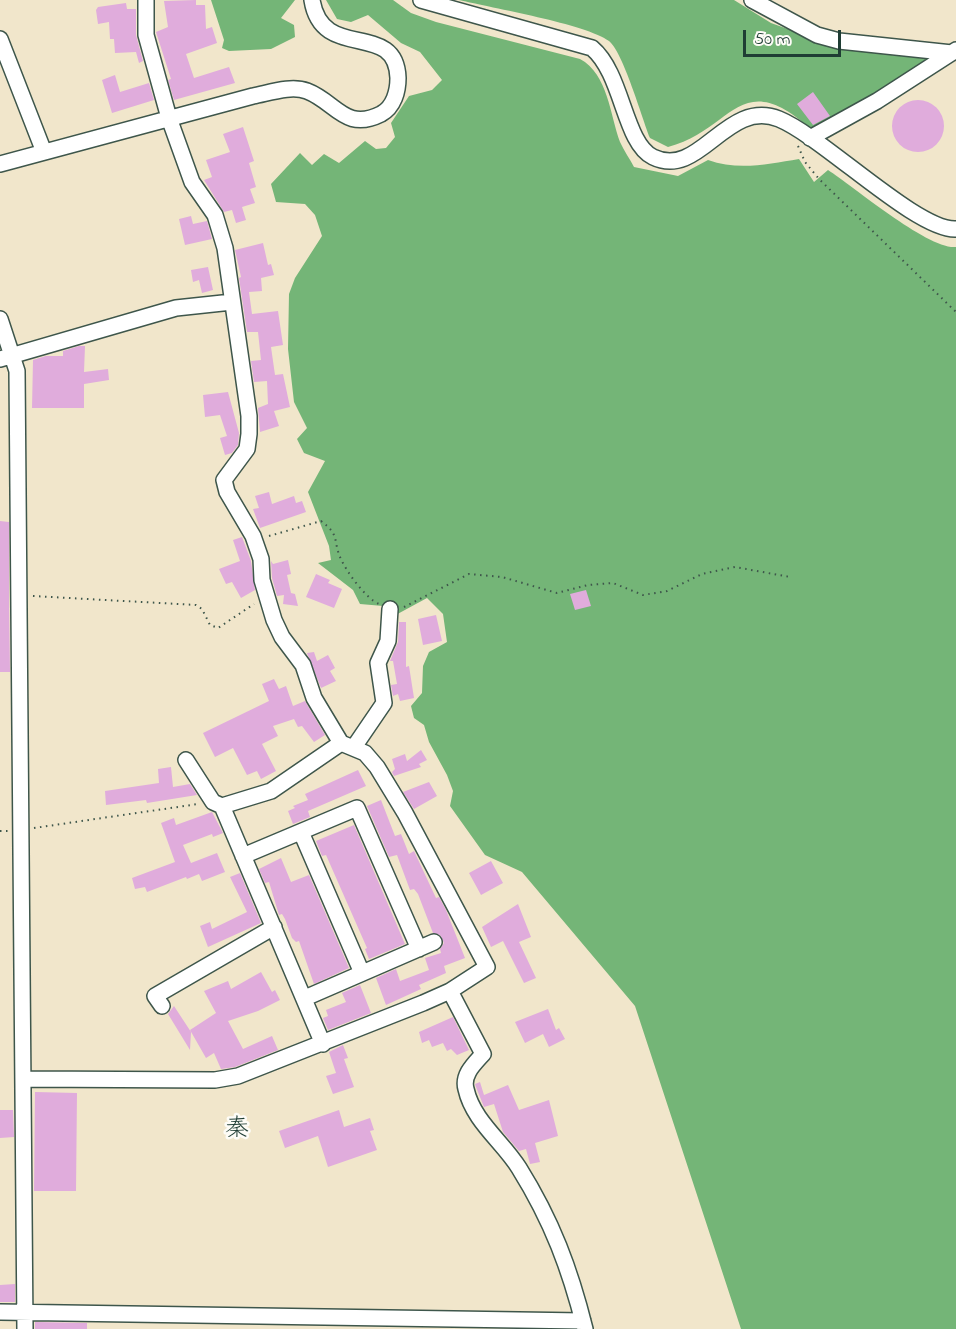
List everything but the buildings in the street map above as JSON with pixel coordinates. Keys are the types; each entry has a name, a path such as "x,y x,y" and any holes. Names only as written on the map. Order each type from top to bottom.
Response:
{"street":[{"path":"24,1079 215,1080 238,1076 323,1044 450,991 487,967 405,813 377,767 365,753 348,745 314,698 303,665 278,628 266,595 261,559 255,541 227,492 224,480 247,449 249,416 220,228 215,215 192,182 169,118 146,35 146,0"},
{"path":"0,164 169,118 294,88 308,91 343,115 356,120 370,119 385,111 395,99 398,85 397,71 391,56 384,48 368,41 342,38 325,29 316,16 312,0"},
{"path":"421,0 592,48 604,57 612,71 637,141 650,156 671,162 686,158 744,117 760,114 771,116 804,135 916,214 943,229 956,229"},
{"path":"752,0 817,35 839,41 954,52"},
{"path":"0,39 44,152"},
{"path":"804,135 877,101 954,52"},
{"path":"7,357 176,308 232,302"},
{"path":"0,319 7,357 17,371 25,1329"},
{"path":"217,804 271,791 348,745 384,703 378,663 388,641 390,609"},
{"path":"186,760 217,804 243,856 323,1044"},
{"path":"243,856 357,808 420,948"},
{"path":"301,832 362,973"},
{"path":"162,1006 155,996 274,927"},
{"path":"305,998 434,942"},
{"path":"0,1312 349,1323 584,1325 569,1269 552,1226 505,1147 486,1128 465,1089 468,1071 483,1054 450,991"}],"path":[{"path":"804,135 800,153 810,169 956,312"},
{"path":"255,541 321,521 331,529 342,560 366,594 374,603 390,609 401,608 469,574 502,577 557,593 588,585 614,583 643,595 668,591 702,574 735,567 790,577"},
{"path":"18,596 196,605 202,609 210,626 218,628 266,595"},
{"path":"0,831 217,804"}],"green space":[{"path":"211,0 295,0 281,18 294,25 295,37 271,49 229,51 222,48 224,40"},
{"path":"326,0 393,0 411,13 436,22 580,59 597,74 607,96 620,142 634,167 678,176 708,160 742,166 799,159 814,182 828,170 928,239 956,247 956,1329 741,1329 635,1006 522,872 485,855 450,806 453,791 447,775 429,742 424,725 414,718 411,706 422,693 423,666 429,652 447,642 443,614 427,598 392,617 383,606 360,604 353,590 318,563 331,560 329,546 308,492 325,461 304,453 297,439 307,428 294,402 288,349 289,294 295,278 322,236 315,215 305,204 276,202 271,184 300,153 312,165 324,154 339,163 365,141 376,149 386,148 395,137 391,123 409,96 432,90 442,80 420,52 401,43 368,15 351,22 337,19"},
{"path":"459,0 734,0 771,23 846,50 928,59 913,72 813,131 788,112 768,103 752,102 738,107 690,139 668,147 650,138 626,71 609,41 560,23"}],"district":[{"name":"秦","path":"237,1131"}]}
